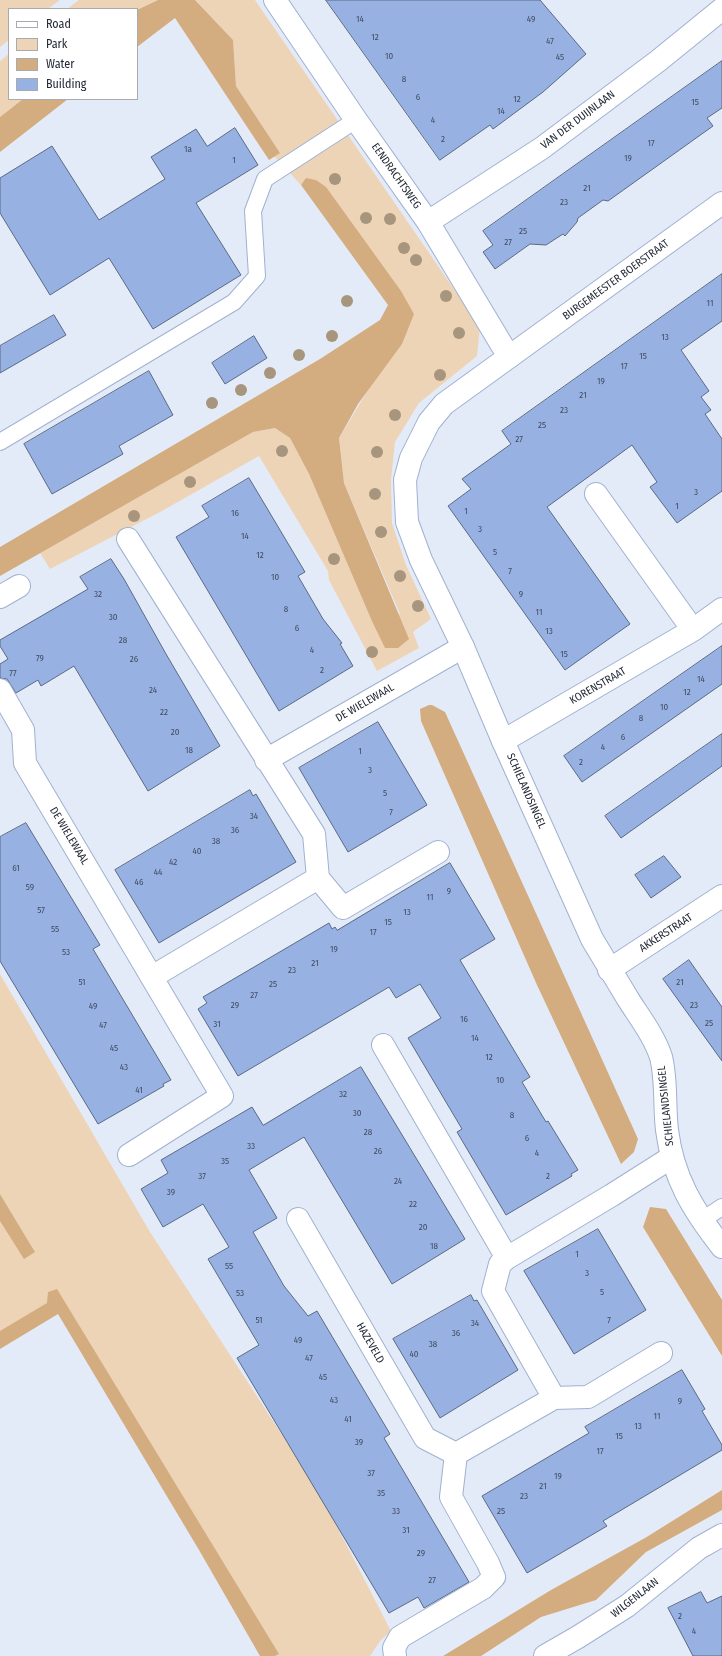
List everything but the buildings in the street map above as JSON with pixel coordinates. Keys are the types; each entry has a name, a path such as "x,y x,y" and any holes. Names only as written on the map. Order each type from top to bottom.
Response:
{"street":[{"name":"EENDRACHTSWEG","path":"275,0 356,120 428,222 509,357"},
{"name":"VAN DER DUIJNLAAN","path":"428,222 542,148 658,61 722,9"},
{"name":"BURGEMEESTER BOERSTRAAT","path":"509,357 722,203"},
{"name":"SCHIELANDSINGEL","path":"509,357 444,404 429,422 411,458 405,480 407,522 420,560 463,647 503,741 592,939 609,970 654,1040 661,1058 664,1076 667,1130 672,1157 680,1183 701,1221 722,1247"},
{"path":"596,494 693,630"},
{"path":"128,539 314,834 318,878 343,908 438,852"},
{"path":"0,597 19,586"},
{"name":"KORENSTRAAT","path":"503,741 693,630 722,609"},
{"name":"DE WIELEWAAL","path":"266,760 463,647"},
{"name":"DE WIELEWAAL","path":"0,690 23,730 25,763 222,1096 129,1155"},
{"path":"152,977 318,878"},
{"name":"AKKERSTRAAT","path":"609,970 722,896"},
{"path":"383,1045 507,1258"},
{"path":"554,1398 493,1292 500,1264 507,1258 672,1157"},
{"name":"HAZEVELD","path":"298,1219 425,1438 456,1454"},
{"path":"396,1656 394,1648 400,1637 483,1588 494,1577 488,1563 451,1498 456,1454 554,1398 588,1397 661,1353"},
{"name":"WILGENLAAN","path":"545,1656 627,1606 699,1548 722,1535"}],"lane":[{"path":"0,442 234,302 257,276 253,211 265,179 356,120"},
{"path":"701,1221 722,1207"}],"green space":[{"path":"0,0 60,0 49,8 8,8 8,41 0,47"},
{"path":"79,0 158,0 138,10 138,8 68,8"},
{"path":"195,0 255,0 480,327 477,356 419,403 395,442 391,480 392,523 406,565 431,619 413,632 419,648 377,671 329,580 328,571 259,456 162,511 50,569 40,553 253,432 275,428 290,438 309,474 371,619 400,614 344,483 339,438 414,314 307,178 301,185 274,156 279,152 236,86 233,40"},
{"path":"8,55 8,100 22,100 0,117 0,61"},
{"path":"0,974 150,1232 318,1490 391,1631 381,1640 370,1656 275,1656 278,1654 57,1290 60,1307 0,1342 0,1205 35,1252 0,1194"}],"water":[{"path":"158,0 195,0 233,40 236,86 280,153 269,160 175,18 138,46 138,10"},
{"path":"22,100 67,100 0,152 0,117"},
{"path":"306,178 316,180 326,187 401,291 414,314 402,344 358,404 339,438 344,483 409,639 398,648 385,648 371,619 309,474 290,438 275,428 253,432 0,576 0,547 320,359 380,320 388,305 301,185"},
{"path":"432,705 445,712 638,1139 634,1152 621,1164 537,985 421,721 420,709"},
{"path":"0,1194 35,1252 24,1259 0,1221"},
{"path":"650,1207 666,1209 722,1300 722,1356 643,1227"},
{"path":"57,1289 279,1654 275,1656 260,1656 199,1550 58,1314 0,1349 0,1331 47,1303 48,1292"},
{"path":"722,1490 722,1510 646,1552 596,1600 541,1617 481,1656 443,1656 551,1590 645,1538"}]}
